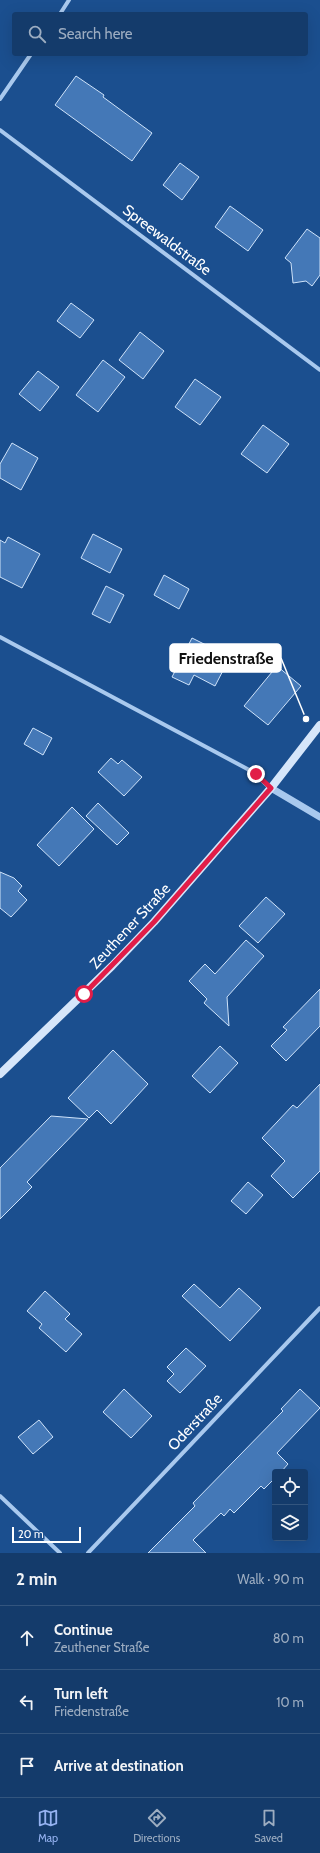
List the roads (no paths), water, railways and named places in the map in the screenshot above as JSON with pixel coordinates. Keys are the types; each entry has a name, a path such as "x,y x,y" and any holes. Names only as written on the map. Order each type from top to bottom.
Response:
{"main road":[{"name":"Zeuthener Straße","path":"0,1074 112,966 154,922 271,788 320,726"}],"street":[{"path":"61,12 69,0"},
{"path":"0,99 31,56"},
{"name":"Spreewaldstraße","path":"0,130 320,370"},
{"path":"0,637 253,772 271,788 320,816"},
{"name":"Oderstraße","path":"88,1553 320,1308"},
{"path":"0,1496 60,1553"}],"place":[{"name":"Friedenstraße","path":"306,719"}]}
